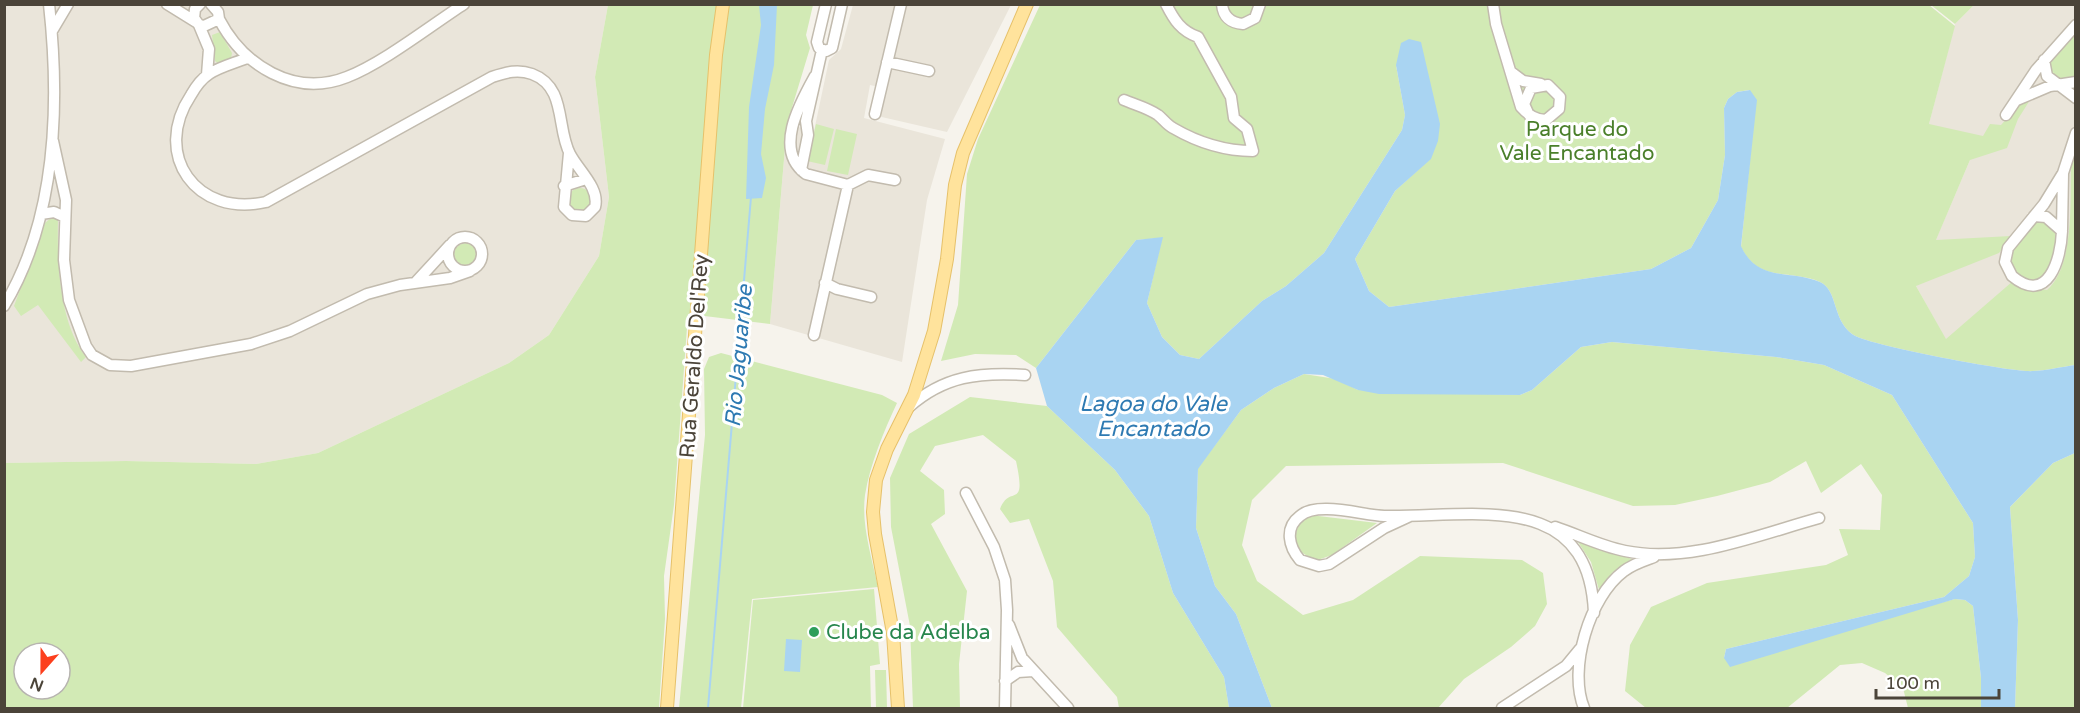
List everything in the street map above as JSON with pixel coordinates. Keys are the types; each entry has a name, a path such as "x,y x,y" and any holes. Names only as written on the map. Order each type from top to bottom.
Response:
{"main road":[{"name":"Rua Geraldo Del'Rey","path":"667,708 716,55 723,4"},
{"path":"898,708 893,633 879,566 873,512 881,464 908,408 927,358 937,321 958,170 969,136 1027,4"}],"street":[{"path":"4,306 41,214 53,141 52,31 49,4"},
{"path":"52,31 68,4"},
{"path":"167,4 198,24 208,26 220,12"},
{"path":"200,4 194,14 209,49 207,75"},
{"path":"211,4 220,12 233,43 247,58 267,71 291,81 333,81 359,71 464,4"},
{"path":"801,170 808,135 806,126 822,50 817,42 826,4"},
{"path":"822,50 832,48 842,4"},
{"path":"875,114 900,4"},
{"path":"1124,100 1146,108 1173,128 1184,131 1199,142 1233,150 1253,151 1247,129 1234,118 1231,97 1198,37 1188,34 1175,22 1166,4"},
{"path":"1222,4 1225,16 1230,21 1243,24 1255,18 1260,4"},
{"path":"1493,4 1496,24 1521,107 1529,115 1546,120 1559,109 1557,92 1542,84 1523,81 1512,72"},
{"path":"2006,115 2044,60 2076,25"},
{"path":"247,58 207,75 186,102 178,120 176,143 178,157 192,183 204,194 236,206 266,202 492,77 515,70 537,76 553,90 569,153 586,179 596,201 591,212 586,216 579,217 567,211 563,200 569,153"},
{"path":"2044,60 2044,71 2076,98"},
{"path":"887,62 929,71"},
{"path":"815,76 791,134 792,150 801,170 848,185 868,175 895,180"},
{"path":"2017,100 2058,84 2076,82"},
{"path":"1529,115 1524,98 1531,88 1542,84"},
{"path":"794,123 806,126"},
{"path":"2063,172 2060,255 2050,276 2040,284 2032,285 2018,281 2008,270 2006,255 2014,240 2034,216 2063,172 2076,133"},
{"path":"53,141 64,184 66,217 64,277 77,328 92,355 119,367 251,344 290,331 367,294 416,282 450,278 470,271 482,261 480,244 465,237 451,245 416,282"},
{"path":"564,186 586,179"},
{"path":"828,180 843,202"},
{"path":"814,334 848,185"},
{"path":"41,214 54,212 66,217"},
{"path":"2034,216 2046,217 2062,231"},
{"path":"451,245 448,255 451,264 459,271 470,271"},
{"path":"825,283 837,289 871,297"},
{"path":"908,408 922,395 977,374 1025,375"},
{"path":"966,493 1001,566 1007,610 1016,648 1068,708"},
{"path":"1410,516 1384,528 1339,559 1319,566 1300,560 1290,543 1290,532 1299,516 1318,509 1381,516 1481,514 1541,524 1575,541 1635,558 1701,550 1819,518"},
{"path":"1381,516 1384,528"},
{"path":"1575,541 1593,590 1594,614"},
{"path":"1584,708 1578,680 1582,646 1604,592 1635,558"},
{"path":"1593,590 1598,594 1604,592"},
{"path":"1005,708 1007,610"},
{"path":"1502,708 1558,671 1582,646"},
{"path":"1005,681 1018,672 1034,671"},
{"path":"1558,671 1578,680"}],"shaded area":[{"path":"4,5 608,5 595,77 609,197 599,256 549,335 509,363 318,453 256,464 126,461 5,463"},
{"path":"853,5 1011,5 947,132 873,115 879,87 870,85 864,118 945,139 927,200 902,362 770,324 787,124 814,131 829,60 841,49"},
{"path":"1974,5 2075,5 2075,342 1946,340 1916,286 1970,160 1925,139 1955,24"}],"green space":[{"path":"608,5 813,5 806,35 810,48 787,124 770,324 688,314 674,505 664,576 665,619 659,708 5,708 4,463 126,461 256,464 318,453 509,363 549,335 599,256 609,197 595,77"},
{"name":"Parque do Vale Encantado","path":"1040,5 1929,5 1955,26 1929,124 1983,136 1990,124 2001,125 2018,106 2030,100 2018,119 2007,148 1970,160 1936,240 2011,236 1999,253 1916,286 1946,339 2013,281 2027,287 2047,290 2056,279 2067,248 2071,162 2075,153 2075,365 2038,371 2012,370 1964,362 1862,339 1852,334 1841,321 1826,286 1808,278 1775,273 1756,266 1741,247 1756,100 1749,90 1737,92 1728,99 1724,108 1725,155 1718,200 1691,248 1651,269 1389,307 1369,291 1355,259 1395,191 1431,158 1396,65 1405,115 1402,130 1324,253 1286,286 1262,301 1199,359 1180,355 1162,337 1147,303 1162,238 1136,240 1036,368 1016,355 975,354 941,361 958,305 967,174 978,139"},
{"path":"1931,5 1974,5 1955,24"},
{"path":"2075,29 2075,77 2059,80 2052,78 2048,64"},
{"path":"220,32 232,53 231,59 220,65 215,61 212,35"},
{"path":"816,124 834,129 825,165 807,161"},
{"path":"836,129 857,134 848,175 827,171"},
{"path":"580,188 589,191 592,200 589,209 580,212 571,209 568,200 571,191"},
{"path":"52,217 58,219 59,272 65,309 77,343 86,357 81,362 38,305 21,316 14,306 45,223"},
{"path":"2039,221 2044,221 2054,229 2055,250 2048,269 2040,280 2026,280 2017,275 2012,267 2012,256 2021,235"},
{"path":"461,243 471,243 478,250 478,260 471,267 461,267 454,260 454,250"},
{"path":"1612,342 1776,357 1824,365 1892,395 1973,523 1975,557 1969,576 1944,597 1726,649 1724,658 1955,599 1965,600 1973,606 1981,678 1981,708 1908,708 1903,688 1885,673 1862,663 1840,665 1787,708 1646,708 1625,691 1630,645 1651,607 1707,583 1826,565 1848,555 1839,529 1880,530 1882,495 1861,464 1821,493 1806,461 1770,482 1717,496 1675,505 1633,506 1503,463 1286,466 1252,500 1242,545 1257,581 1303,615 1353,600 1420,556 1522,560 1543,573 1547,604 1535,626 1511,647 1464,679 1438,708 1272,708 1236,614 1215,586 1196,528 1198,468 1241,410 1274,388 1304,374 1336,379 1358,390 1520,395 1532,390 1581,347"},
{"path":"721,353 882,395 897,403 882,436 865,495 864,518 878,587 752,599 741,708 679,708 705,435 704,369 709,357"},
{"path":"970,397 1047,406 1115,470 1149,516 1173,593 1224,677 1229,708 1119,708 1117,697 1057,627 1053,581 1029,519 1010,523 1000,509 1008,498 1018,492 1020,486 1016,461 983,435 935,446 920,471 944,490 945,514 931,524 967,591 959,664 960,708 913,708 910,626 891,527 890,478 909,434"},
{"path":"2075,453 2075,708 2015,708 2018,620 2010,507 2053,463"},
{"path":"1310,515 1377,523 1332,555 1315,561 1298,550 1296,539 1299,526"},
{"path":"1578,542 1632,559 1613,572 1599,590 1591,562"},
{"name":"Clube da Adelba","path":"874,589 880,664 870,666 871,708 743,708 753,600"},
{"path":"875,670 886,670 887,708 876,708"}],"water":[{"path":"759,5 777,5 774,65 765,109 761,154 766,178 762,198 746,199 749,107 761,25"},
{"name":"Lagoa do Vale Encantado","path":"1409,39 1421,42 1440,124 1438,141 1431,159 1395,191 1355,259 1369,291 1389,307 1651,269 1691,248 1718,200 1725,155 1724,108 1728,99 1737,92 1750,90 1757,100 1741,246 1748,258 1756,265 1775,273 1808,278 1826,286 1841,321 1852,334 1862,339 1964,362 2012,370 2038,371 2075,365 2075,453 2053,463 2010,507 2018,620 2015,708 1981,708 1981,678 1973,606 1965,600 1955,599 1730,667 1724,658 1726,649 1944,597 1969,576 1975,557 1973,523 1892,395 1824,365 1776,357 1612,342 1581,347 1532,390 1520,395 1379,394 1358,390 1323,375 1304,374 1274,388 1241,410 1198,469 1196,528 1215,586 1236,614 1272,708 1229,708 1224,677 1173,593 1149,516 1115,470 1047,406 1036,368 1136,240 1163,237 1147,303 1162,337 1180,355 1199,359 1262,301 1286,286 1324,253 1402,130 1405,115 1396,65 1401,43"},
{"path":"786,639 802,640 800,672 784,671"}],"waterway":[{"name":"Rio Jaguaribe","path":"708,708 751,197"}],"place":[{"name":"Clube da Adelba","path":"814,632"}]}
